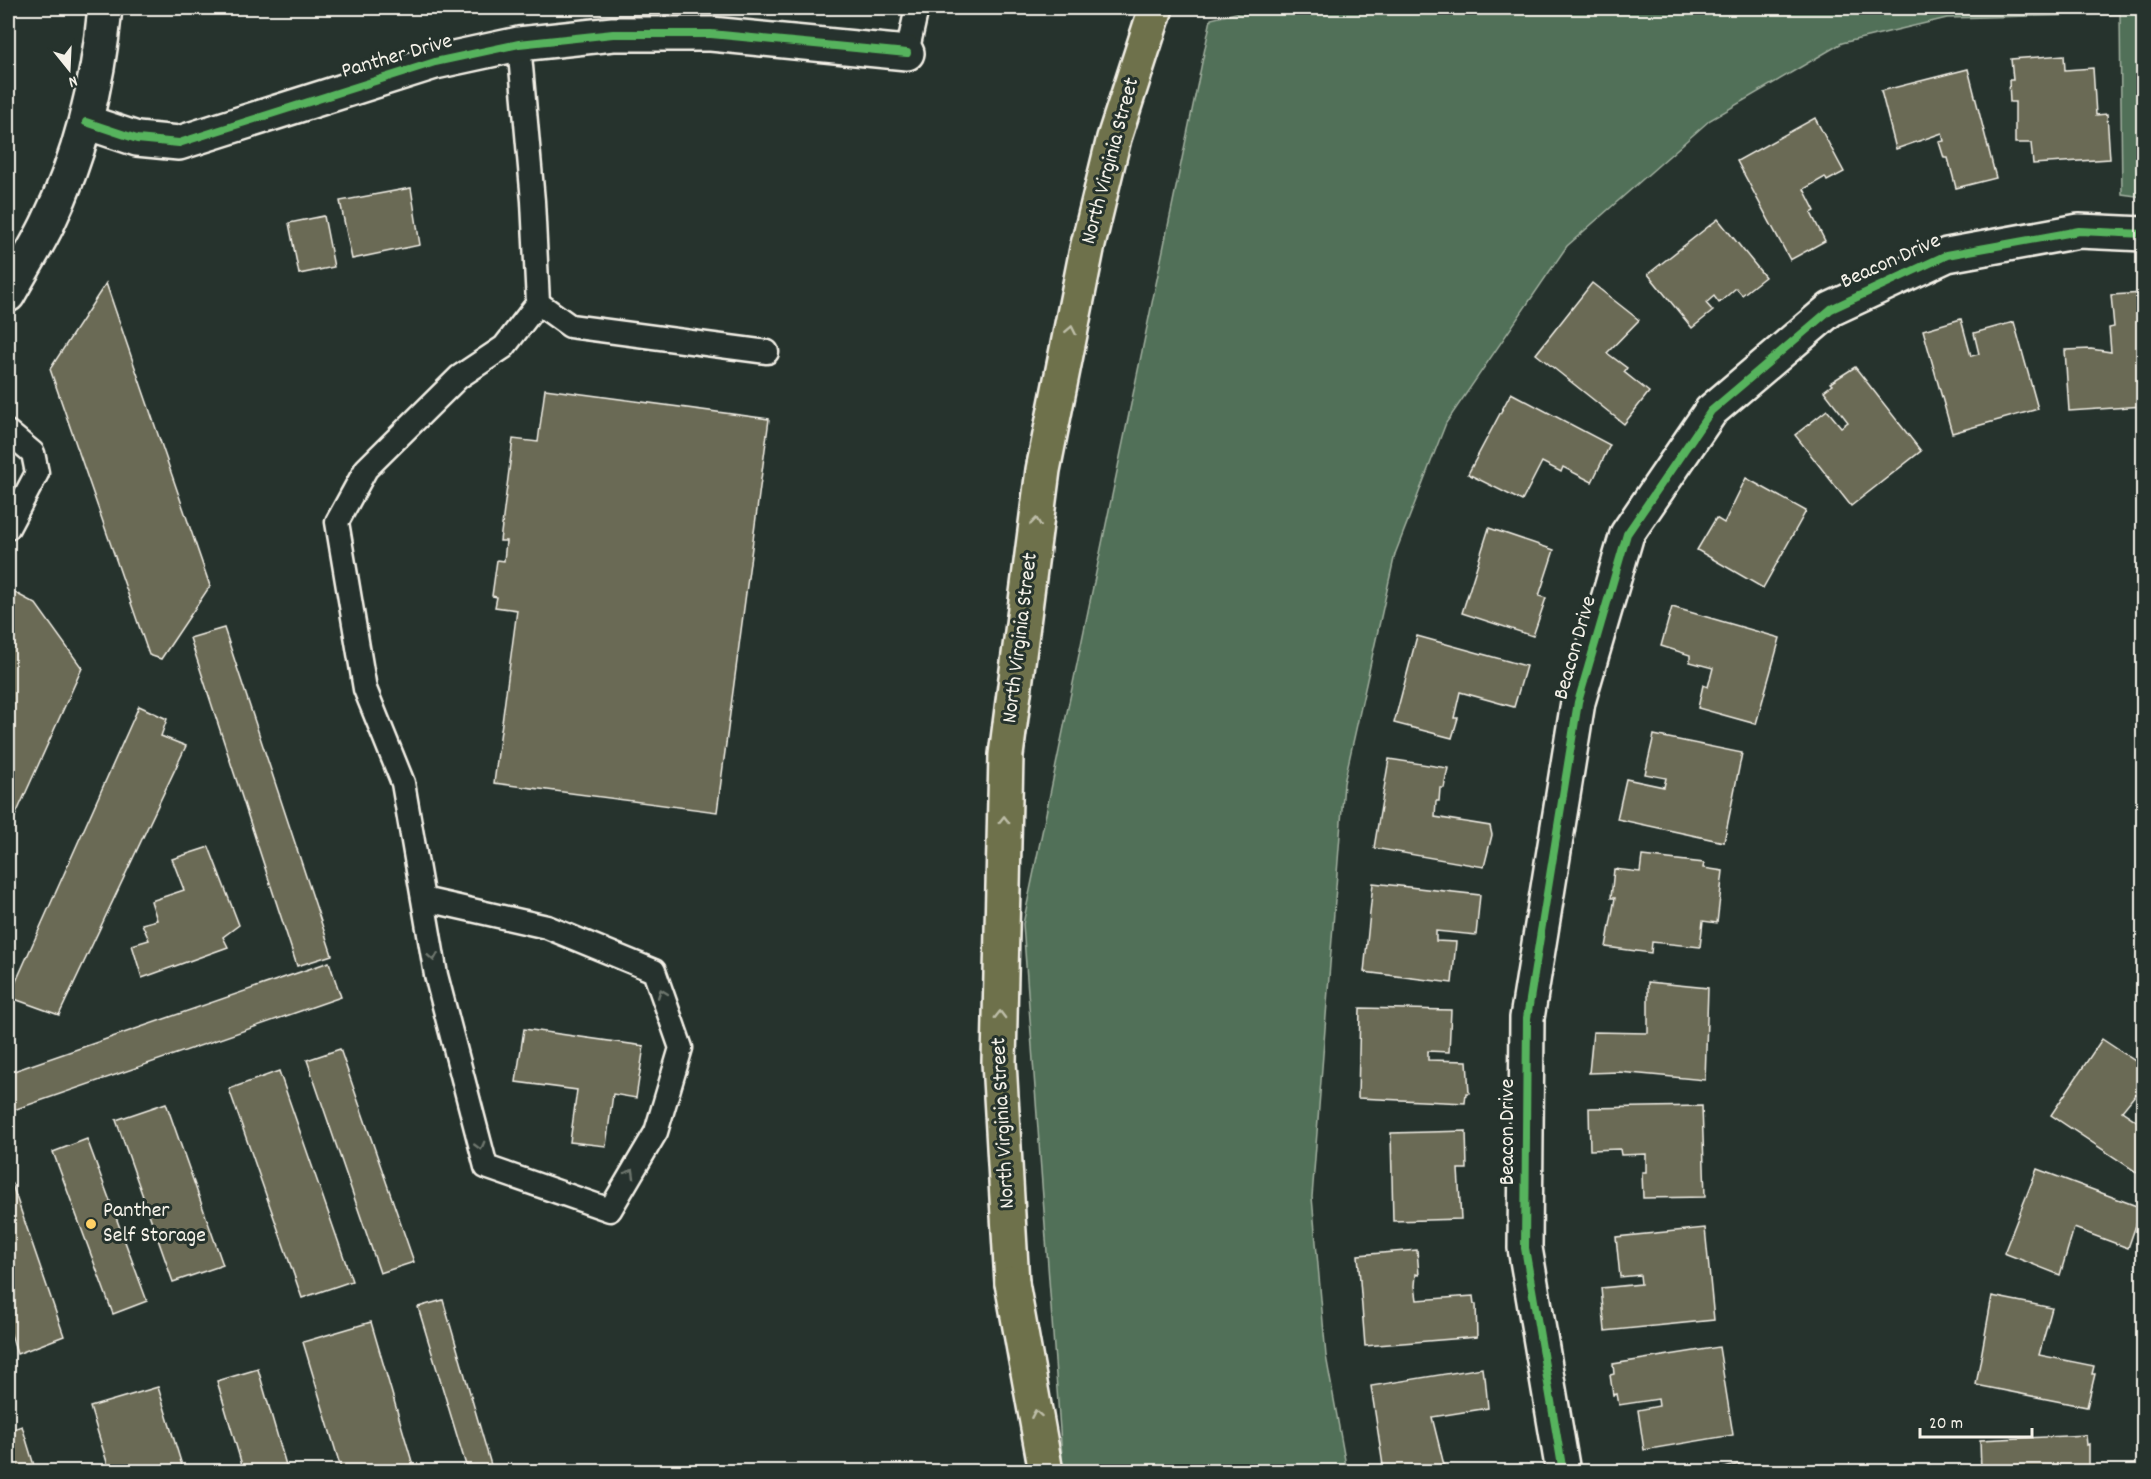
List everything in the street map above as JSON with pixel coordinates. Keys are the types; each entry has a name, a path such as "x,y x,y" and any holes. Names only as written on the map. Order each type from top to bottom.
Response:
{"main road":[{"name":"North Virginia Street","path":"1046,1472 1012,1283 999,1062 1006,754 1043,470 1087,249 1114,138 1155,8"}],"street":[{"path":"8,295 48,224 77,154 95,86 105,8"},
{"name":"Panther Drive","path":"86,122 136,139 179,143 435,62 519,44 613,34 711,34 907,54"},
{"name":"Beacon Drive","path":"1563,1472 1526,1248 1527,1018 1578,702 1627,534 1711,411 1831,309 1947,255 2079,231 2144,234"}],"lane":[{"path":"907,54 917,8"},
{"path":"423,899 547,927 654,971 681,1048 656,1132 609,1210 486,1167 436,975 423,899 404,783 365,689 337,522 366,469 459,377 504,347 538,303 533,201 519,44"},
{"path":"538,303 570,326 767,352"},
{"path":"8,432 33,453 37,473 8,528"}],"green space":[{"path":"1256,8 2143,8 2143,197 2122,194 2120,14 1947,18 1842,43 1710,120 1567,246 1446,423 1395,554 1344,783 1312,1197 1326,1356 1347,1471 1063,1471 1023,924 1211,19"}],"building":[{"path":"2064,55 2065,70 2093,68 2096,115 2107,114 2110,159 2033,164 2031,143 2015,143 2015,102 2010,102 2009,80 2013,80 2011,59"},
{"path":"1968,69 1996,178 1956,188 1948,158 1944,158 1939,142 1944,141 1942,133 1896,149 1881,91"},
{"path":"1815,118 1844,172 1827,181 1825,177 1804,189 1815,211 1811,213 1825,241 1790,260 1737,161"},
{"path":"411,188 420,245 352,259 340,201"},
{"path":"324,216 334,267 299,274 289,223"},
{"path":"1718,219 1765,277 1742,295 1736,288 1719,303 1714,296 1706,303 1713,311 1692,328 1648,274"},
{"path":"106,283 210,586 161,659 149,655 50,369"},
{"path":"1592,283 1639,320 1607,353 1627,368 1624,372 1649,392 1624,424 1536,354"},
{"path":"2144,293 2144,406 2069,411 2065,350 2091,349 2111,352 2109,328 2114,327 2111,295"},
{"path":"1961,319 1971,356 1979,354 1974,333 2014,322 2038,409 1952,433 1923,330"},
{"path":"1855,367 1921,451 1851,506 1795,435 1827,410 1841,427 1848,422 1824,391 1832,385 1830,383"},
{"path":"545,389 769,419 717,812 494,783 517,610 495,607 497,597 492,596 497,560 504,561 506,541 500,541 513,439 538,442"},
{"path":"1511,393 1610,445 1592,482 1563,467 1561,472 1542,462 1522,501 1468,474"},
{"path":"1746,478 1806,511 1763,588 1697,550 1716,518 1724,523"},
{"path":"1489,528 1554,550 1539,596 1546,598 1533,636 1462,613"},
{"path":"8,589 36,604 82,668 8,832"},
{"path":"1672,607 1780,638 1756,724 1698,708 1703,685 1708,687 1713,668 1690,662 1690,655 1661,646"},
{"path":"224,628 332,955 297,966 190,638"},
{"path":"1417,636 1526,666 1514,707 1460,692 1454,718 1458,718 1452,738 1394,723"},
{"path":"139,706 167,719 161,736 186,746 59,1015 9,997"},
{"path":"1654,735 1742,753 1724,842 1617,819 1626,779 1664,787 1666,778 1645,774"},
{"path":"1389,759 1448,768 1444,788 1440,788 1439,801 1436,801 1435,817 1490,826 1492,835 1484,867 1374,848"},
{"path":"209,847 239,925 223,937 228,947 142,978 132,945 149,940 142,924 157,920 151,901 184,890 172,859"},
{"path":"1642,856 1704,863 1703,868 1723,871 1717,923 1703,921 1700,947 1652,942 1651,953 1606,947 1615,898 1611,898 1614,869 1640,872"},
{"path":"1373,883 1480,895 1476,935 1436,931 1436,941 1456,942 1452,983 1364,972"},
{"path":"329,962 341,997 8,1112 8,1073"},
{"path":"1648,982 1708,988 1705,1080 1619,1072 1589,1073 1593,1032 1648,1033"},
{"path":"1360,1008 1451,1010 1449,1052 1428,1051 1428,1060 1467,1061 1469,1093 1466,1093 1465,1103 1358,1098"},
{"path":"524,1029 644,1046 636,1098 613,1094 606,1146 570,1142 577,1090 516,1082"},
{"path":"2102,1039 2144,1067 2144,1084 2122,1111 2144,1126 2144,1177 2051,1115"},
{"path":"340,1049 414,1262 380,1273 307,1060"},
{"path":"279,1071 352,1281 302,1298 229,1089"},
{"path":"166,1103 223,1265 173,1282 116,1120"},
{"path":"1702,1106 1705,1197 1643,1198 1642,1172 1646,1172 1646,1154 1621,1155 1620,1149 1590,1150 1589,1108"},
{"path":"1466,1131 1467,1169 1458,1169 1461,1219 1393,1221 1391,1133"},
{"path":"87,1139 147,1301 113,1314 53,1152"},
{"path":"2037,1169 2142,1208 2128,1248 2074,1228 2060,1275 2004,1253"},
{"path":"8,1173 64,1336 17,1354 8,1325"},
{"path":"1705,1228 1714,1320 1605,1331 1601,1288 1641,1284 1640,1275 1620,1277 1616,1237"},
{"path":"1417,1250 1419,1275 1416,1274 1415,1286 1417,1300 1473,1296 1474,1304 1476,1304 1477,1337 1365,1346 1358,1255"},
{"path":"1992,1296 2052,1308 2039,1355 2094,1366 2092,1374 2095,1374 2087,1407 1976,1385"},
{"path":"443,1300 491,1465 468,1472 418,1307"},
{"path":"371,1322 415,1472 342,1472 303,1342"},
{"path":"1719,1347 1733,1435 1644,1450 1638,1410 1659,1406 1658,1399 1619,1405 1617,1394 1613,1395 1610,1375 1614,1374 1613,1364"},
{"path":"1482,1368 1488,1408 1432,1417 1444,1465 1384,1472 1371,1386"},
{"path":"258,1369 288,1472 244,1472 217,1381"},
{"path":"158,1387 184,1472 110,1472 90,1407"},
{"path":"22,1426 36,1472 8,1472 8,1431"},
{"path":"2086,1435 2087,1445 2089,1444 2089,1472 1981,1472 1980,1440"},
{"path":"1739,1464 1741,1472 1711,1472"}],"cycle path":[{"path":"86,122 137,139 179,143 435,62 519,44 613,34 711,34 907,53"},
{"path":"1563,1472 1525,1248 1527,1018 1578,702 1627,534 1711,411 1831,309 1947,255 2079,231 2144,234"}],"place":[{"name":"Panther Self Storage","path":"91,1224"}]}
